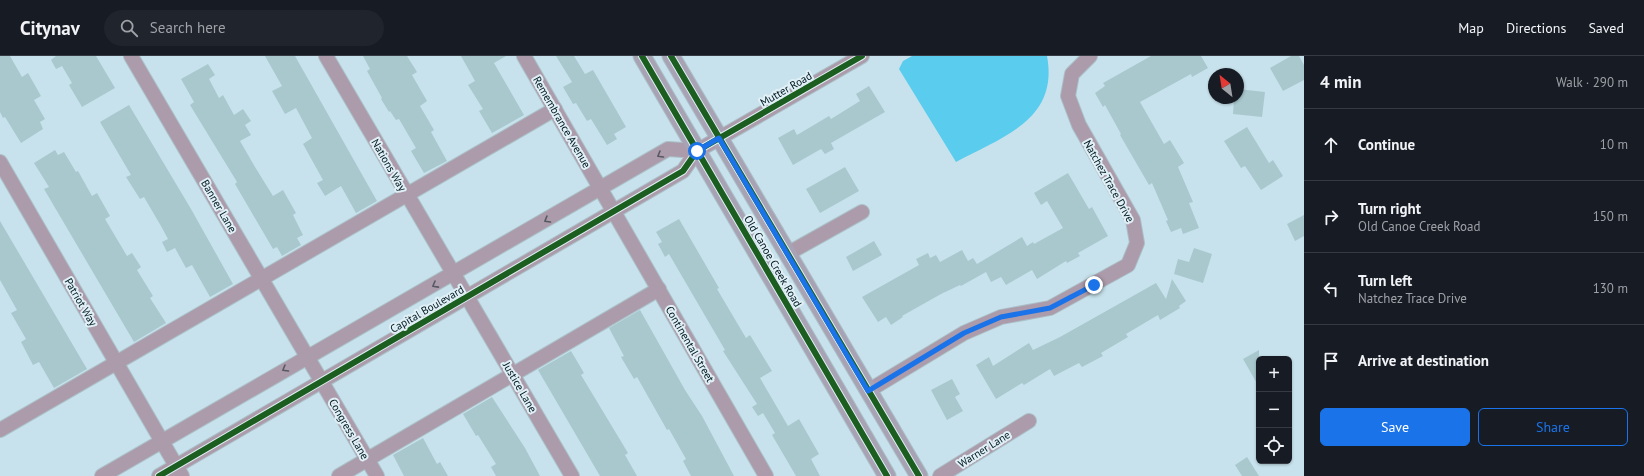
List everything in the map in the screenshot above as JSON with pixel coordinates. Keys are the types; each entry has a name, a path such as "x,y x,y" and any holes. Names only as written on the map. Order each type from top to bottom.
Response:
{"main road":[{"name":"Old Canoe Creek Road","path":"642,56 887,476"},
{"name":"Old Canoe Creek Road","path":"671,56 919,476"}],"street":[{"name":"Banner Lane","path":"132,56 307,356"},
{"name":"Nations Way","path":"326,56 467,297"},
{"name":"Remembrance Avenue","path":"524,56 615,212"},
{"name":"Mutter Road","path":"697,151 862,56"},
{"name":"Natchez Trace Drive","path":"868,391 964,333 1001,317 1050,308 1128,265 1137,243 1133,220 1079,125 1068,96 1072,74 1090,56"},
{"path":"0,430 261,278 407,196 555,109"},
{"name":"Capital Boulevard","path":"102,476 307,356 668,150 697,151"},
{"name":"Capital Boulevard","path":"159,476 179,471 321,382 683,172 697,151"},
{"name":"Patriot Way","path":"0,162 179,471"},
{"name":"Continental Street","path":"615,212 766,476"},
{"path":"787,254 862,212"},
{"path":"339,476 659,289"},
{"name":"Justice Lane","path":"467,297 572,476"},
{"name":"Congress Lane","path":"307,356 377,476"},
{"name":"Warner Lane","path":"940,476 1029,421"}],"water":[{"path":"912,56 1047,56 1048,78 1044,96 1036,111 1023,124 991,144 956,162 899,69 903,61"}],"building":[{"path":"0,56 10,56 22,77 28,73 41,96 34,100 45,119 40,122 43,129 21,143 5,117 3,118 0,112"},
{"path":"56,56 96,56 115,88 82,107 69,85 72,83 62,66 56,69 51,60"},
{"path":"265,56 295,56 377,201 356,213 341,186 325,196 317,183 323,180 303,144 312,138 296,108 285,114 272,91 282,86"},
{"path":"363,56 407,56 417,72 412,75 427,101 420,106 434,130 431,132 447,161 424,173 411,151 416,148 399,119 396,120 381,99 382,98 367,71 370,69"},
{"path":"461,56 506,56 494,63 524,115 492,133 479,111 483,109 468,85 475,81"},
{"path":"556,56 574,56 585,74 593,70 626,127 614,134 617,139 607,145 591,119 587,121 576,103 573,104 563,87 572,82"},
{"path":"1151,56 1201,56 1208,68 1192,77 1191,74 1140,102 1164,144 1170,140 1184,163 1178,167 1193,202 1189,203 1199,228 1183,234 1181,228 1171,232 1166,221 1168,220 1152,183 1149,185 1120,135 1121,134 1105,105 1103,107 1095,93 1105,86 1103,83"},
{"path":"1291,56 1299,56 1304,65 1304,80 1283,91 1270,68"},
{"path":"208,64 215,75 209,79 219,98 223,95 234,115 243,109 251,121 245,125 251,135 240,141 255,167 273,196 283,190 296,213 293,215 303,235 297,238 301,245 282,256 277,247 273,249 235,184 237,182 190,105 194,102 181,79"},
{"path":"869,86 885,112 831,143 834,149 825,154 821,149 793,165 778,138 794,129 797,135 829,116 831,119 860,101 856,94"},
{"path":"1244,90 1265,92 1262,117 1233,114 1234,104 1244,104"},
{"path":"129,105 191,209 233,284 210,297 192,265 186,268 175,248 167,252 162,242 168,239 144,197 140,199 126,177 131,175 100,122"},
{"path":"1247,127 1269,163 1273,160 1283,176 1261,190 1245,166 1241,168 1224,141"},
{"path":"55,150 58,155 64,152 76,172 78,171 92,196 97,193 110,216 105,219 127,256 132,253 141,267 137,270 153,296 150,298 166,323 134,342 44,189 49,187 34,163"},
{"path":"845,167 859,191 820,213 806,189"},
{"path":"1068,173 1089,209 1092,207 1108,236 1078,253 1080,256 1067,263 1066,261 1037,279 1032,270 1006,285 1001,277 991,282 986,272 961,286 960,285 941,294 902,316 903,317 891,325 886,317 878,322 862,297 919,265 916,259 928,253 930,258 936,255 940,262 962,250 968,261 973,258 977,264 1022,237 1027,246 1033,242 1034,244 1063,228 1047,201 1041,205 1034,193"},
{"path":"1304,215 1304,236 1295,241 1287,224"},
{"path":"679,219 719,288 717,289 746,338 750,335 772,371 760,378 788,426 799,419 819,454 811,459 820,476 796,476 772,435 775,433 763,413 758,416 752,407 757,404 723,351 725,350 669,254 665,257 658,244 662,242 656,232"},
{"path":"0,221 87,369 54,388 39,362 33,365 21,342 26,339 11,313 17,310 0,280"},
{"path":"874,241 882,255 853,271 846,257"},
{"path":"1194,248 1212,254 1203,283 1174,274 1178,259 1189,262"},
{"path":"1172,279 1186,301 1179,306 1180,308 1160,320 1158,315 1126,334 1128,337 1101,353 1103,356 1082,367 1079,363 1054,376 1050,369 1024,385 1022,383 996,399 976,365 989,357 993,366 1029,343 1033,350 1060,337 1156,283 1166,299"},
{"path":"640,310 685,390 702,416 734,476 691,476 683,461 686,459 669,429 667,430 637,377 634,379 621,357 624,356 609,328"},
{"path":"1259,350 1259,356 1256,356 1256,382 1243,359"},
{"path":"571,351 584,373 581,375 628,453 625,455 637,476 600,476 538,370"},
{"path":"952,379 960,394 955,397 963,411 947,420 931,390"},
{"path":"492,397 525,448 540,476 496,476 491,467 496,464 478,435 476,436 463,414"},
{"path":"423,438 437,464 440,462 448,476 404,476 393,455"},
{"path":"1247,457 1259,476 1242,476 1235,465"}],"cycle path":[{"path":"642,56 887,476"},
{"path":"671,56 919,476"},
{"path":"159,476 683,171 697,151 862,56"}],"route":[{"path":"697,151 719,138 868,391 964,333 1001,317 1050,308 1094,285"}]}
